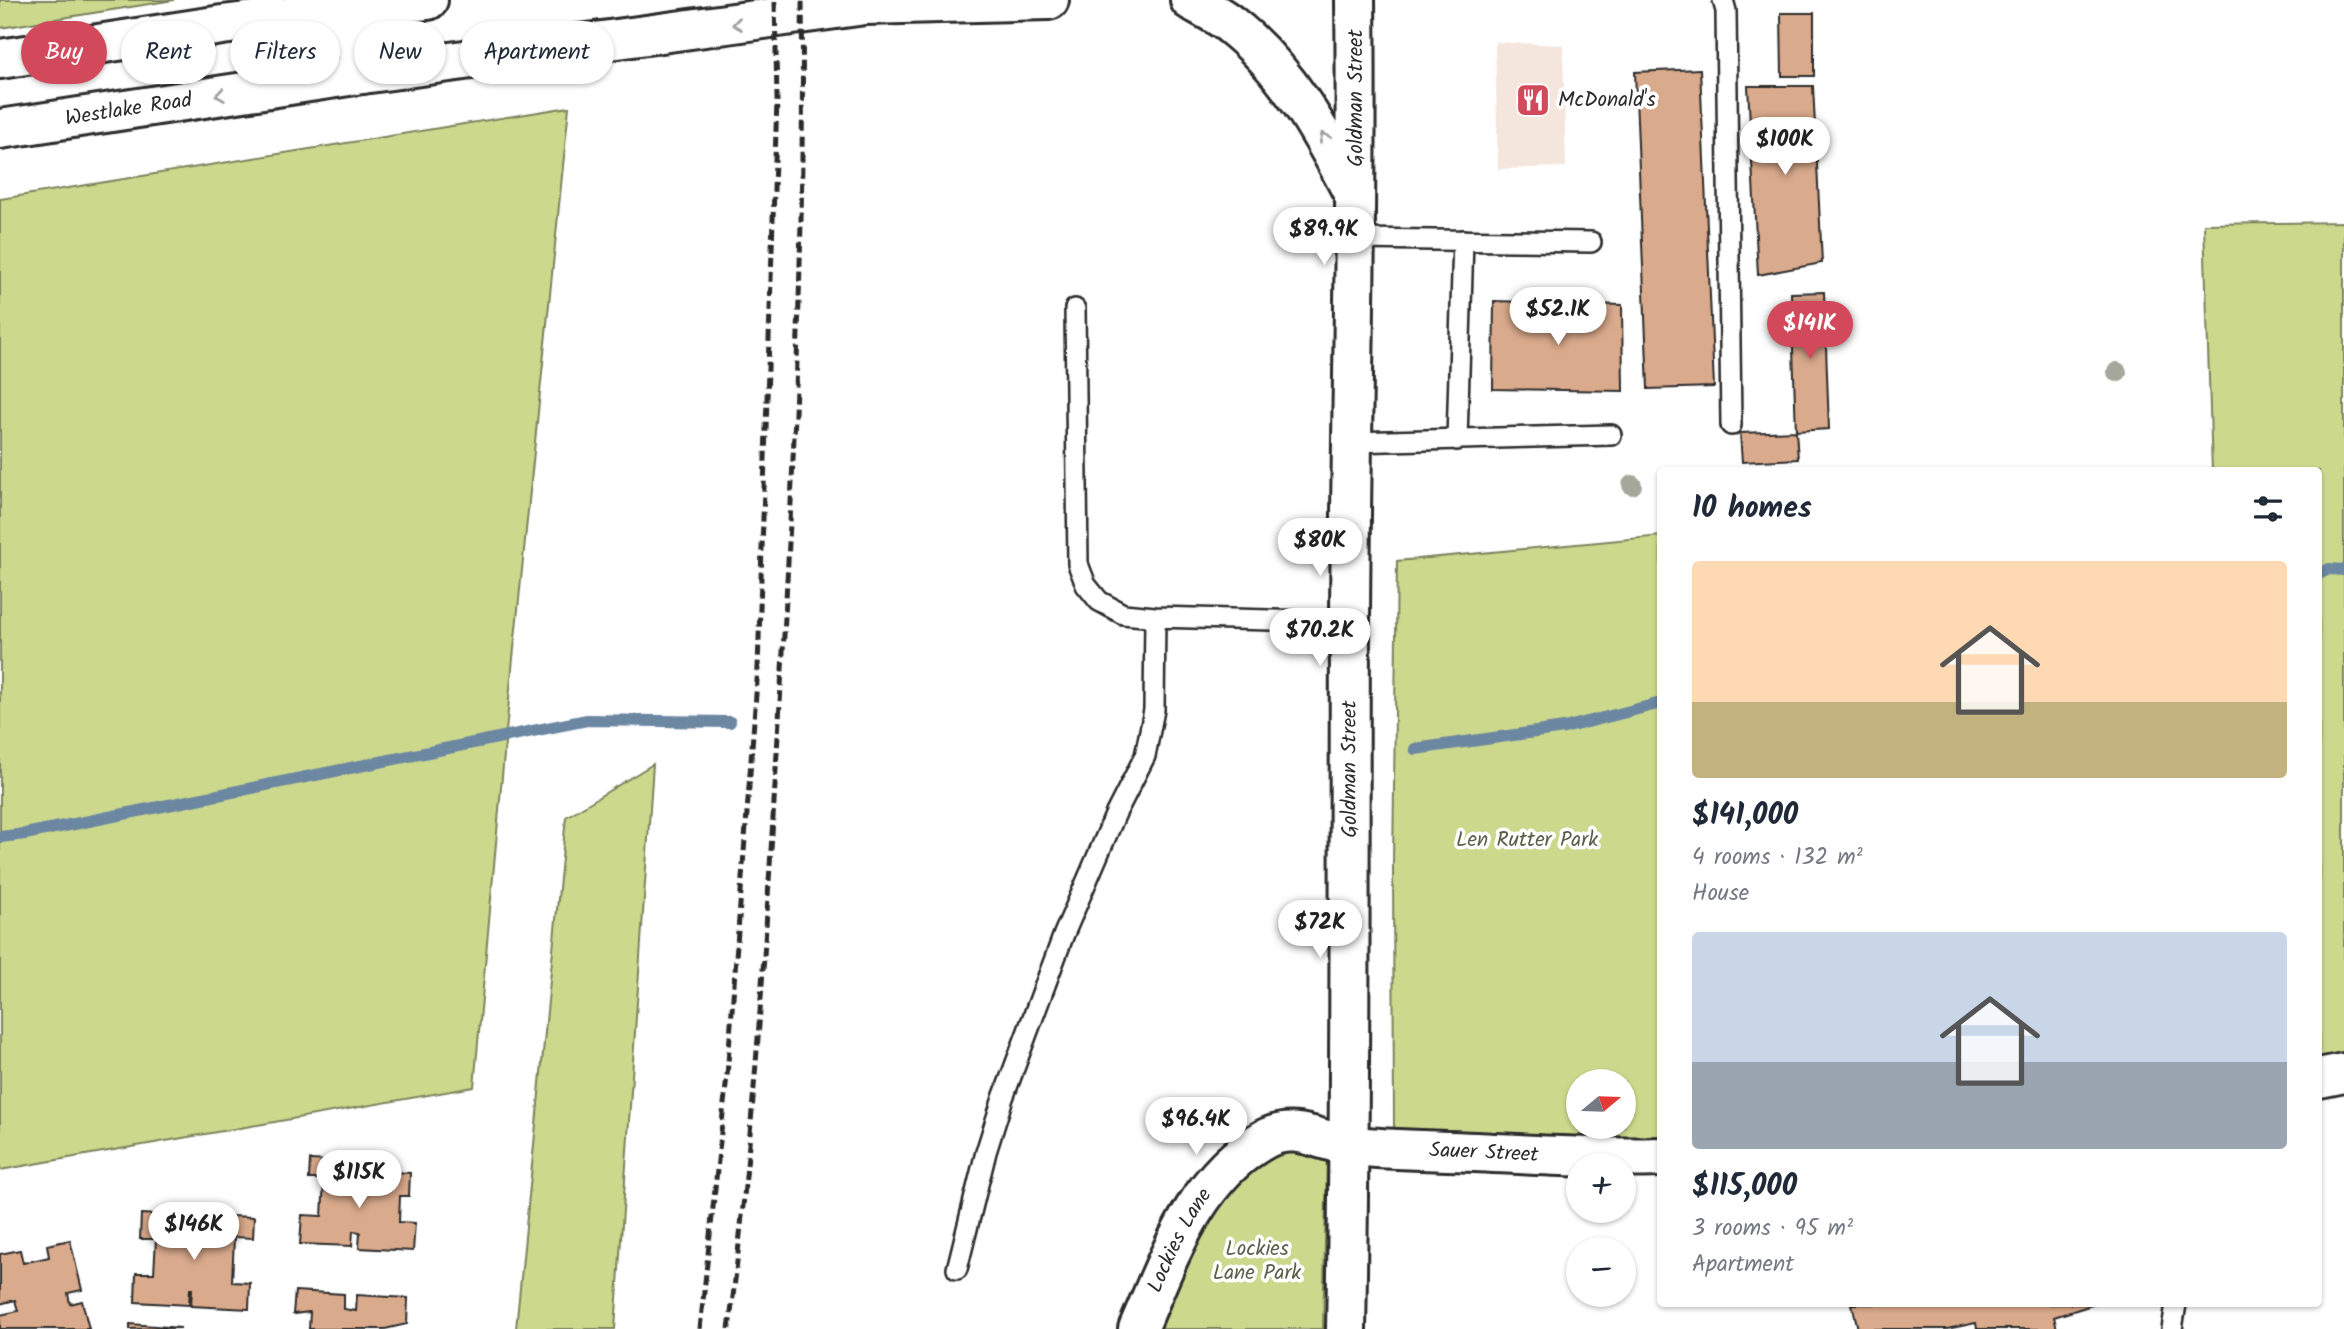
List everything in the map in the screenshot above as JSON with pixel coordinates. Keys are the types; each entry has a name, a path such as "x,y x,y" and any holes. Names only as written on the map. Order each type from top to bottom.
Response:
{"street":[{"path":"0,59 341,6 428,0"},
{"name":"Westlake Road","path":"446,62 865,5 1049,0"},
{"path":"1190,0 1230,24 1259,50 1283,77 1320,128 1356,198"},
{"name":"Goldman Street","path":"1346,1329 1350,1146 1350,622 1356,198 1355,0"},
{"path":"341,6 354,48"},
{"name":"Westlake Road","path":"0,129 354,75"},
{"path":"2322,1077 2344,1073"},
{"name":"Lockies Lane","path":"1138,1329 1177,1239 1203,1195 1244,1152 1268,1137 1284,1132 1305,1133 1350,1146"},
{"name":"Sauer Street","path":"1350,1146 1611,1158 1657,1157"}],"lane":[{"path":"1723,0 1726,11 1731,425"},
{"path":"1355,239 1591,242"},
{"path":"1457,440 1463,240"},
{"path":"1075,309 1078,564 1086,585 1099,601 1123,614 1155,617 1350,622"},
{"path":"1352,442 1611,435"},
{"path":"957,1269 1000,1107 1064,934 1116,813 1145,756 1154,710 1155,617"},
{"path":"2172,1329 2176,1307"}],"shaded area":[{"path":"1495,42 1563,45 1566,167 1498,169"}],"green space":[{"path":"0,0 174,0 44,21 21,21 21,25 0,28"},
{"path":"569,107 510,688 474,1087 0,1170 0,199"},
{"path":"2344,222 2344,1059 2322,1063 2322,467 2212,467 2204,224"},
{"name":"Len Rutter Park","path":"1657,536 1657,1144 1394,1130 1393,863 1397,561"},
{"path":"653,764 615,1329 516,1329 566,817"},
{"name":"Lockies Lane Park","path":"1272,1151 1327,1154 1323,1329 1152,1329 1209,1209"}],"building":[{"path":"1781,13 1814,13 1814,76 1782,76"},
{"path":"1700,69 1714,387 1648,389 1635,72"},
{"path":"1748,86 1813,86 1822,263 1758,275"},
{"path":"1824,292 1829,429 1796,431 1791,293"},
{"path":"1494,301 1622,305 1623,391 1493,389"},
{"path":"1796,431 1798,459 1742,462 1740,433"},
{"path":"310,1160 350,1162 349,1181 373,1183 374,1171 410,1173 409,1196 400,1196 399,1222 415,1223 413,1251 359,1248 360,1232 353,1231 352,1246 300,1244 302,1215 322,1216 324,1179 309,1179"},
{"path":"141,1214 189,1217 189,1232 201,1233 202,1215 254,1217 253,1238 234,1237 232,1282 250,1283 249,1309 191,1306 192,1289 189,1305 135,1302 136,1273 154,1273 156,1239 140,1239"},
{"path":"70,1240 82,1290 68,1293 70,1304 82,1301 89,1329 0,1329 0,1315 18,1311 15,1300 0,1304 0,1254 20,1250 23,1263 49,1257 47,1245"},
{"path":"295,1291 344,1294 344,1309 356,1311 357,1295 408,1298 407,1324 385,1329 309,1329 310,1312 293,1314"},
{"path":"1853,1307 2086,1307 2054,1317 2057,1329 1977,1329 1976,1323 1947,1329 1858,1329"},
{"path":"130,1324 181,1328 130,1329"}],"waterway":[{"path":"2322,572 2329,569 2344,570"},
{"path":"1415,749 1564,728 1657,704"},
{"path":"0,837 587,720 730,722"}],"railway":[{"path":"700,1329 727,1076 758,668 777,100 775,0"},
{"path":"729,1329 746,1181 758,1033 783,644 800,276 802,0"}],"place":[{"name":"McDonald's","path":"1533,100"}]}
